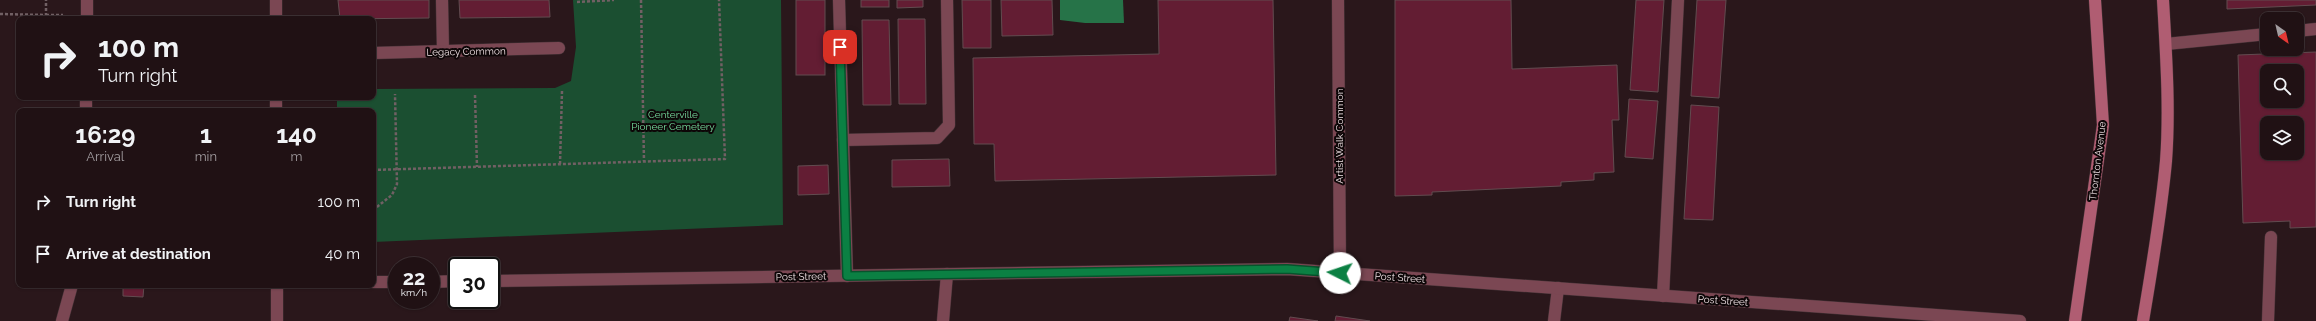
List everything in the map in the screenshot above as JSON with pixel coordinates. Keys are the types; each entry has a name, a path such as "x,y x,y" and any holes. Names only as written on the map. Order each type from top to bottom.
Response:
{"street":[{"path":"87,0 87,16"},
{"path":"276,0 276,16"},
{"path":"442,0 443,51"},
{"path":"839,0 847,276"},
{"path":"843,140 937,138 949,125 947,0"},
{"name":"Artist Walk Common","path":"1338,0 1340,273"},
{"path":"1663,296 1678,0"},
{"name":"Thornton Avenue","path":"2075,321 2103,125 2095,0"},
{"path":"2143,321 2156,251 2166,160 2166,44 2163,0"},
{"path":"2304,30 2316,29"},
{"path":"2166,44 2260,35"},
{"name":"Legacy Common","path":"376,53 559,48"},
{"path":"2268,321 2272,261 2271,237"},
{"name":"Post Street","path":"500,281 1287,269 2020,321"},
{"path":"943,321 947,274"},
{"path":"376,282 388,282"},
{"path":"62,321 71,288"},
{"path":"277,288 277,321"},
{"path":"1554,321 1558,288"}],"path":[{"path":"0,14 46,15 46,0"},
{"path":"578,2 614,0"},
{"path":"641,0 644,162"},
{"path":"376,170 725,159 719,0"},
{"path":"560,164 562,91"},
{"path":"376,208 392,195 397,184 395,94"},
{"path":"475,95 477,167"}],"green space":[{"name":"Centerville Pioneer Cemetery","path":"573,0 781,0 783,225 376,242 376,108 337,108 337,100 376,100 376,89 555,88 571,81 576,47"}],"shaded area":[{"path":"1060,0 1123,0 1124,23 1085,23 1060,20"}],"building":[{"path":"338,0 429,0 429,18 376,19 376,16 340,16"},
{"path":"459,0 549,0 550,17 460,18"},
{"path":"796,0 825,0 825,75 796,75"},
{"path":"861,0 889,0 889,7 861,7"},
{"path":"897,0 923,0 923,7 897,8"},
{"path":"962,0 991,0 991,48 963,48"},
{"path":"1001,0 1052,0 1053,35 1002,36"},
{"path":"1158,0 1273,0 1276,175 995,181 994,144 974,144 973,58 1159,54"},
{"path":"1395,0 1511,0 1512,69 1617,65 1619,120 1612,120 1614,172 1594,173 1594,180 1561,182 1561,186 1432,192 1432,195 1395,196"},
{"path":"1636,0 1664,0 1658,92 1630,90"},
{"path":"1697,0 1726,0 1719,98 1691,96"},
{"path":"2227,0 2316,0 2316,5 2227,9"},
{"path":"898,19 925,19 926,104 899,104"},
{"path":"862,20 889,20 891,105 863,105"},
{"path":"2304,52 2316,52 2316,227 2290,228 2290,221 2243,223 2238,55 2304,56"},
{"path":"1629,99 1658,101 1653,159 1625,157"},
{"path":"1691,105 1719,107 1713,220 1684,219"},
{"path":"949,159 950,186 892,187 892,160"},
{"path":"828,165 829,194 798,195 798,166"},
{"path":"123,288 144,288 143,297 123,296"},
{"path":"1336,316 1370,321 1335,321"},
{"path":"1290,317 1318,321 1289,321"}],"route":[{"path":"840,47 847,276 1287,269 1340,273"}]}
